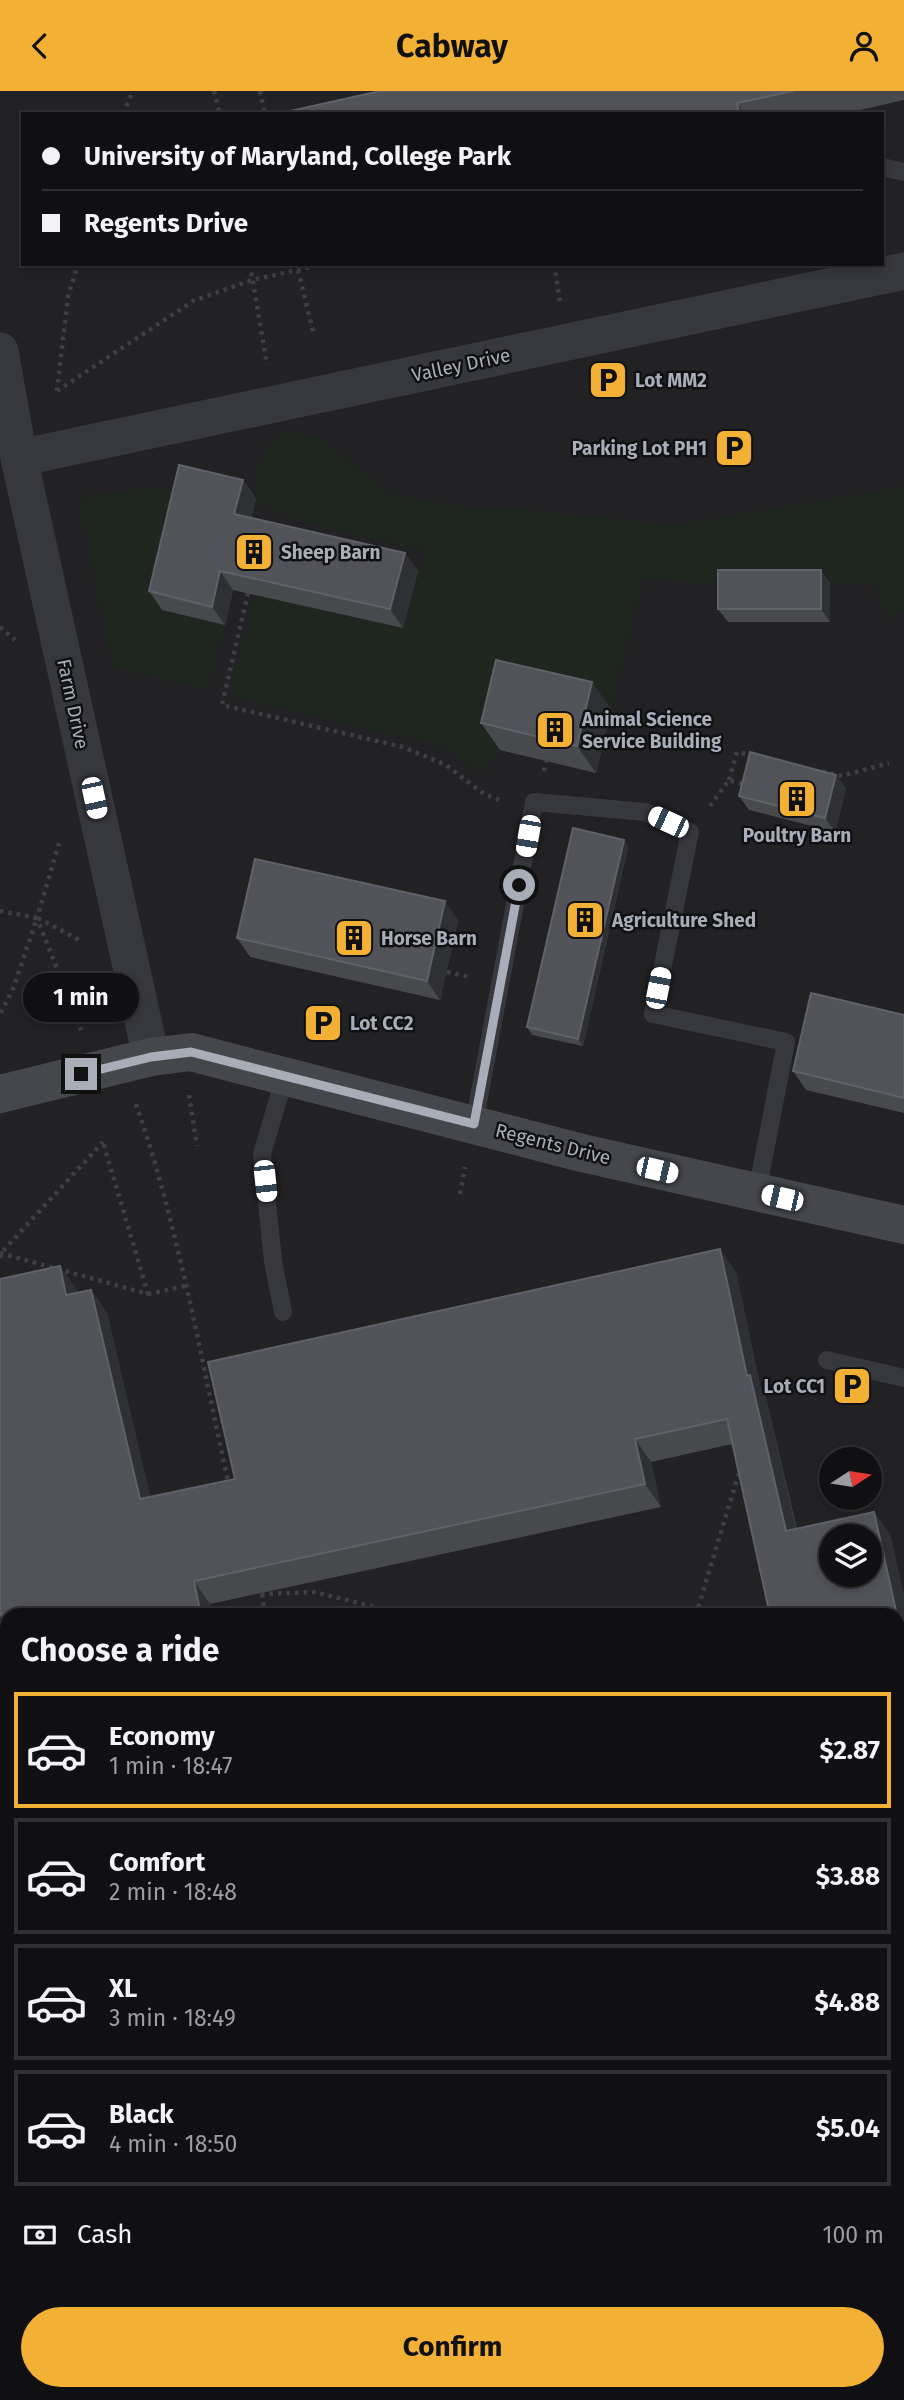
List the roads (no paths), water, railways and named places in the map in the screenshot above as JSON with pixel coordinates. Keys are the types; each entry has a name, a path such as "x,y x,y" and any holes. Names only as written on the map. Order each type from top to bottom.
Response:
{"street":[{"name":"Valley Drive","path":"19,458 904,271"},
{"name":"Farm Drive","path":"0,351 19,458 151,1057"},
{"name":"Regents Drive","path":"0,1094 151,1057 191,1052 474,1124 904,1225"}],"lane":[{"path":"884,167 904,172"},
{"path":"474,1124 534,802 645,811 690,832 653,1014 786,1042 757,1192"},
{"path":"283,1312 273,1261 262,1154 285,1076"},
{"path":"827,1360 904,1378"}],"place":[{"name":"Lot MM2","path":"608,380"},
{"name":"Parking Lot PH1","path":"734,448"},
{"name":"Sheep Barn","path":"254,552"},
{"name":"Animal Science Service Building","path":"555,730"},
{"name":"Poultry Barn","path":"797,799"},
{"name":"Agriculture Shed","path":"585,920"},
{"name":"Horse Barn","path":"354,938"},
{"name":"Lot CC2","path":"323,1023"},
{"name":"Lot CC1","path":"852,1386"}]}
